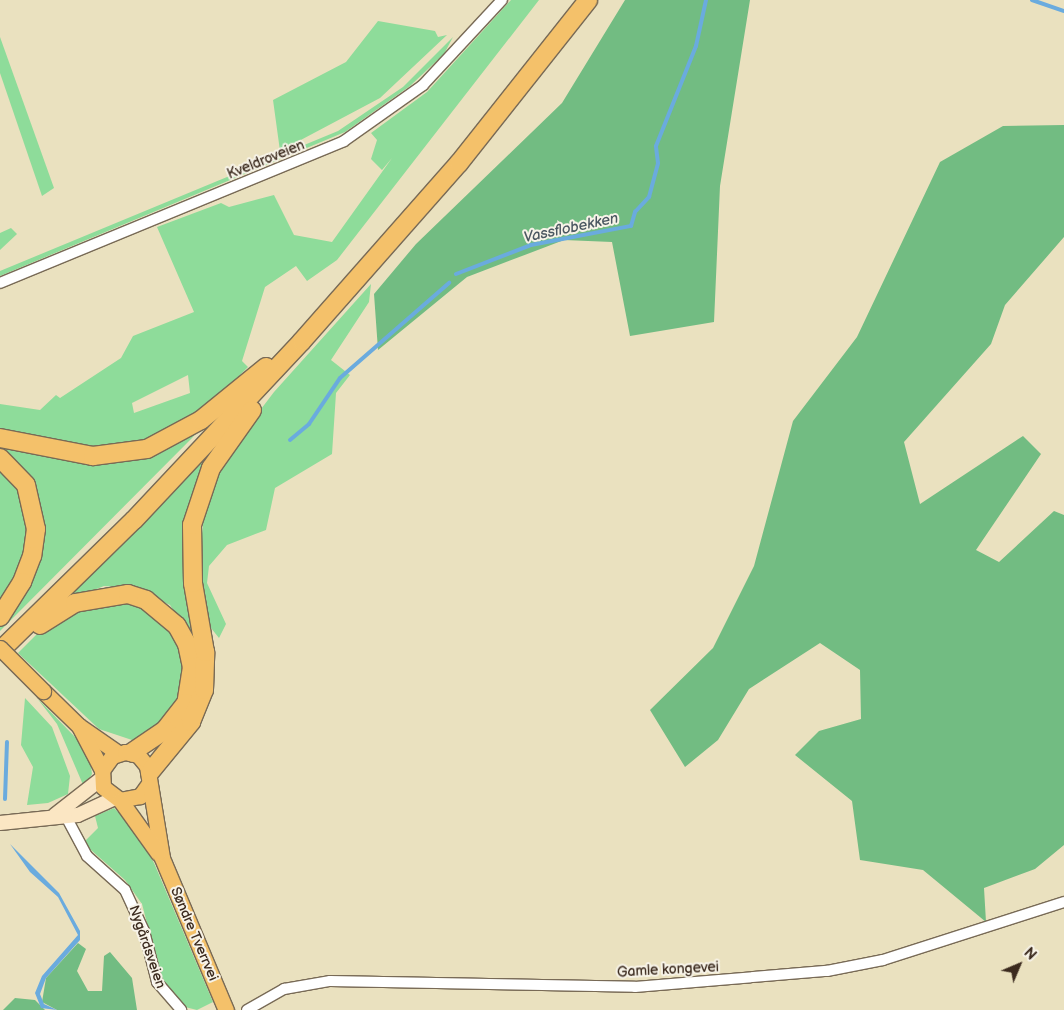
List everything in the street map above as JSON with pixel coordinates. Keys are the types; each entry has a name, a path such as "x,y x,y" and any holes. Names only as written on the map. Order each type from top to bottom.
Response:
{"highway":[{"path":"0,639 272,361 454,155 578,0"},
{"path":"0,649 134,520 302,341 459,162 588,0"},
{"path":"149,779 191,722 204,690 205,652 190,552 198,497 230,439 302,341"},
{"path":"0,438 93,456 147,449 201,420 272,361"},
{"path":"0,458 26,485 36,529 32,556 22,582 0,616"},
{"path":"0,656 56,613 90,598 128,594 163,612 187,644 191,684 180,714 125,753"}],"main road":[{"path":"0,649 78,726 125,753 144,760 162,858"},
{"path":"78,726 102,774 118,799 162,858"},
{"path":"102,774 125,753"},
{"path":"118,799 140,796 149,779"},
{"name":"Søndre Tverrvei","path":"162,858 226,1010"}],"street":[{"name":"Kveldroveien","path":"0,283 344,141 410,96 502,0"},
{"path":"61,814 102,774"},
{"path":"0,823 61,814 90,812 118,799"},
{"name":"Nygårdsveien","path":"61,814 87,856 125,890 144,931 157,982 181,1010"},
{"name":"Gamle kongevei","path":"247,1010 265,998 296,986 330,981 375,986 635,987 827,970 883,960 1064,902"}],"green space":[{"path":"511,0 539,0 337,260 307,281 296,266 265,287 242,361 248,367 215,400 168,432 145,441 98,448 0,430 0,404 40,410 56,395 60,398 121,358 133,336 194,312 157,227 221,203 229,207 274,195 294,235 332,242 392,158 382,170 371,159 377,140 371,133 427,92","holes":["188,375 190,393 134,413 132,403"]},
{"path":"625,0 750,0 720,186 714,322 630,336 612,242 564,240 467,277 378,350 374,294 416,244 562,103"},
{"path":"378,21 435,31 438,37 447,35 380,98 280,151 273,100 346,62"},
{"path":"0,37 54,188 42,196 0,73"},
{"path":"453,37 444,54 410,86 345,132 0,276 0,271 338,131 403,87"},
{"path":"1064,125 1064,237 1005,305 991,344 904,442 920,504 1023,436 1041,454 976,550 999,562 1054,511 1064,515 1064,845 1035,869 984,888 986,922 923,870 860,860 852,801 795,755 819,731 861,719 860,670 820,643 749,689 718,740 685,767 650,710 713,648 754,566 793,421 857,337 940,162 1003,126"},
{"path":"11,228 17,234 0,250 0,233"},
{"path":"371,284 369,302 331,360 350,375 336,393 332,454 275,488 266,530 227,545 209,566 207,583 226,624 219,638 207,623 198,570 207,489 230,450 274,392"},
{"path":"206,422 0,631 0,623 32,573 29,477 0,450 0,442 95,459"},
{"path":"227,432 209,460 189,511 199,638 193,642 170,605 133,588 104,586 62,603"},
{"path":"0,466 27,499 28,551 0,607"},
{"path":"128,601 140,605 179,639 186,674 175,710 135,741 99,729 18,653 41,630 89,604"},
{"path":"25,698 52,727 70,776 68,794 48,803 27,805 33,767 21,745"},
{"path":"37,698 76,738 90,758 92,774 84,787 57,724"},
{"path":"114,808 133,827 154,863 213,1002 197,1010 185,1007 162,981 142,904 125,880 83,843 98,828 95,816"},
{"path":"78,943 86,949 77,971 88,991 102,991 104,956 110,952 132,978 137,1010 57,1010 42,1002 46,978"},
{"path":"15,998 35,1000 45,1010 3,1010"}],"water":[{"path":"10,844 59,893 80,931 80,940 46,978 40,994 44,1004 57,1010 41,1008 35,993 42,976 78,935 58,897 30,872"}],"waterway":[{"name":"Vassflobekken","path":"456,274 531,245 631,226 635,212 649,197 658,163 656,146 696,46 706,0"},
{"path":"1032,0 1064,11"},
{"name":"Vassflobekken","path":"290,440 309,424 340,378 449,283"},
{"path":"5,799 7,742"}]}
